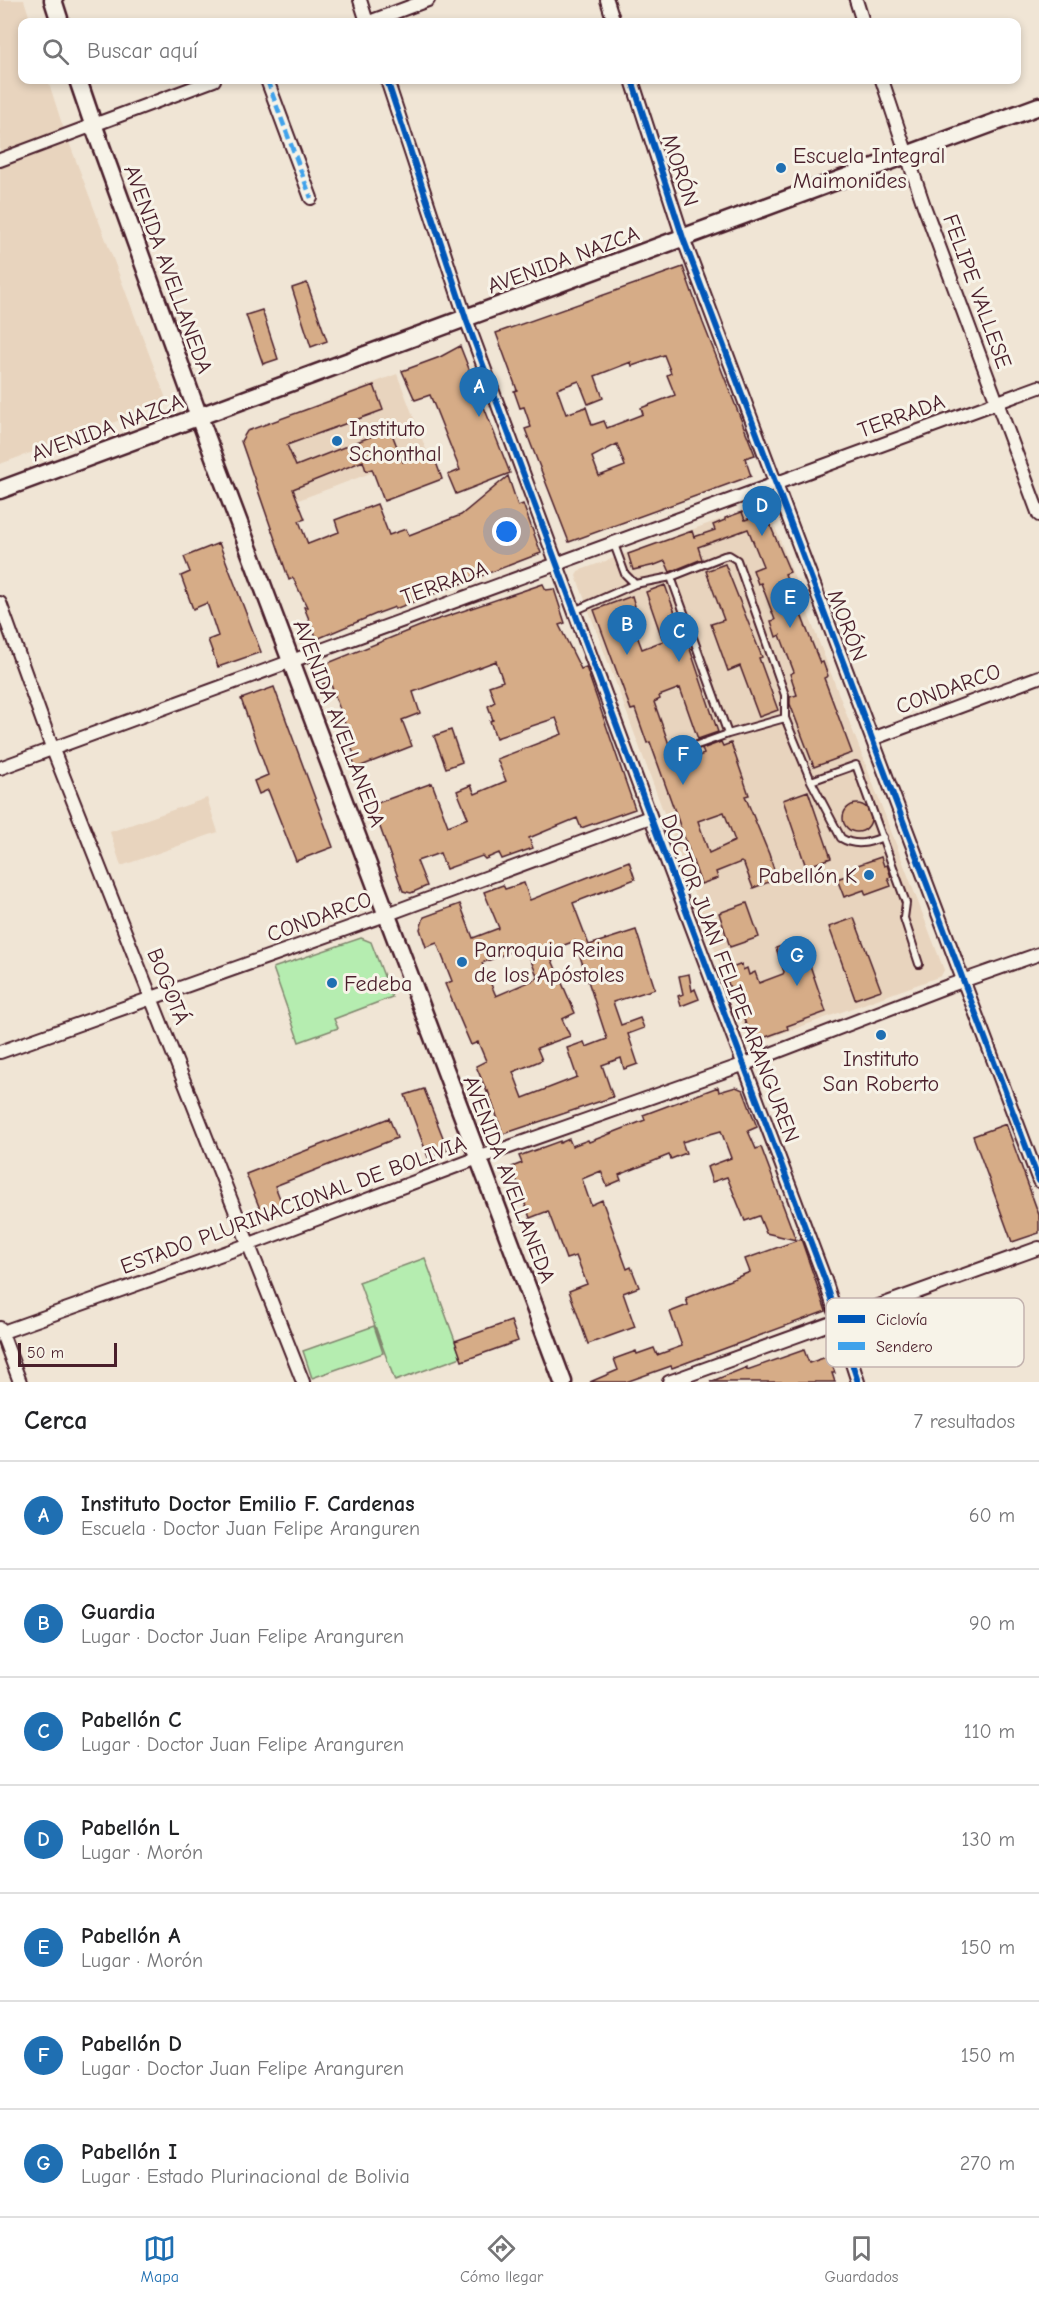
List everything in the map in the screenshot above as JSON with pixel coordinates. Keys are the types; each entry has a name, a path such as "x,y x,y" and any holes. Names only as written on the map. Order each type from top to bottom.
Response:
{"main road":[{"path":"53,0 59,18"},
{"name":"AVENIDA AVELLANEDA","path":"79,84 199,417 563,1382"},
{"name":"AVENIDA NAZCA","path":"0,490 1039,106"}],"street":[{"path":"360,0 367,18"},
{"path":"379,18 428,0"},
{"path":"607,0 613,18"},
{"path":"856,0 862,18"},
{"path":"0,160 203,84"},
{"path":"268,84 311,198"},
{"name":"DOCTOR JUAN FELIPE ARANGUREN","path":"388,84 466,319 650,818 832,1298"},
{"name":"MORÓN","path":"633,84 683,238 1039,1181"},
{"name":"FELIPE VALLESE","path":"883,84 906,154 1039,514"},
{"name":"TERRADA","path":"0,768 1039,387"},
{"name":"BOGOTÁ","path":"0,603 53,750 303,1382"},
{"name":"CONDARCO","path":"872,739 1039,677"},
{"name":"CONDARCO","path":"0,1052 650,818"},
{"name":"ESTADO PLURINACIONAL DE BOLIVIA","path":"0,1331 250,1244 478,1158 745,1064 1039,954"},
{"path":"901,1298 1039,1248"},
{"path":"669,1382 826,1325"},
{"path":"0,1331 20,1382"},
{"name":"DOCTOR JUAN FELIPE ARANGUREN","path":"854,1367 858,1382"}],"lane":[{"path":"614,544 625,574 635,584"},
{"path":"574,611 635,584 671,577 724,556 729,555 737,560 785,695 785,718 811,781 841,838 850,843 863,844 884,837"},
{"path":"671,577 728,734"},
{"path":"686,749 785,718"},
{"path":"811,781 856,765 906,903 904,918 919,964"}],"shaded area":[{"path":"0,0 24,0 30,18 18,18 18,84 49,84 61,121 165,396 164,404 0,464"},
{"name":"Instituto Schonthal","path":"397,374 427,452 277,508 247,431"},
{"path":"757,506 769,511 944,970 941,976 750,1045 576,576 578,571"},
{"path":"207,798 218,832 121,866 110,832"}],"green space":[{"name":"Fedeba","path":"361,938 371,942 392,997 334,1019 338,1028 299,1042 273,968"},
{"path":"425,1258 461,1357 395,1381 359,1282"},
{"path":"374,1326 383,1353 312,1378 303,1351"}],"building":[{"path":"683,267 755,455 745,458 751,476 569,542 525,429 531,427 524,407 520,408 514,391 517,390 496,333","holes":["664,355 671,373 667,375 675,395 641,408 643,414 607,428 604,421 592,425 586,407 566,414 557,389 579,381 588,404 603,398 595,376 631,362 632,366","617,444 625,466 599,476 592,457"]},
{"path":"307,283 327,341 311,347 292,288"},
{"path":"262,310 278,359 263,364 246,315"},
{"path":"460,346 510,473 456,494 448,475 460,470 430,395 415,400 402,371 440,357"},
{"path":"374,385 383,410 287,445 296,466 390,429 403,462 432,451 442,479 384,501 372,469 366,471 363,461 293,489 305,519 299,521 308,544 339,532 335,520 377,504 389,535 406,529 409,535 461,515 508,476 518,506 523,504 541,553 395,609 395,607 376,614 317,639 304,607 307,607 293,578 289,580 241,441 247,431"},
{"path":"742,512 745,520 756,516 759,523 768,520 790,572 785,574 820,663 823,662 828,676 824,678 852,753 814,767 790,704 790,697 797,695 790,674 794,672 780,635 776,637 771,621 775,620 761,583 758,584 753,570 763,566 748,529 698,547 702,559 670,572 665,561 633,570 628,554 692,531 694,537 715,530 713,525"},
{"path":"219,543 261,652 218,667 208,640 218,636 207,603 193,609 181,576 190,572 184,557"},
{"path":"725,564 762,657 759,658 778,710 759,717 740,666 728,671 711,624 724,620 706,571"},
{"path":"543,584 546,590 554,589 565,623 559,625 581,669 586,667 635,809 581,828 577,818 529,838 533,848 502,859 499,853 485,859 482,856 446,869 440,853 417,861 427,886 411,893 403,891 372,805 432,783 448,826 468,818 457,791 471,785 475,794 506,781 497,759 562,734 556,718 496,738 488,706 495,702 489,686 503,681 496,661 413,692 420,713 402,720 412,746 356,768 351,755 354,754 342,725 345,724 330,682 323,684 319,672 323,665 430,622"},
{"path":"665,585 683,635 685,634 718,732 698,739 680,688 659,696 660,699 654,702 676,764 704,754 702,749 721,742 723,746 731,743 749,795 745,796 777,879 753,888 744,864 741,862 716,872 718,878 701,884 650,742 647,743 635,709 631,710 594,610 632,596 635,606 627,609 642,649 663,641 646,592","holes":["724,812 735,841 709,853 698,821"]},
{"path":"274,687 333,847 296,861 268,790 259,794 254,781 268,775 241,699"},
{"path":"451,730 462,762 446,768 434,736"},
{"path":"808,791 831,858 806,867 783,800"},
{"path":"857,804 867,808 871,818 867,828 857,832 847,828 843,818 847,808"},
{"name":"Pabellón K","path":"881,857 884,866 887,865 891,886 866,895 864,890 844,897 837,879 854,873 852,867"},
{"path":"629,861 635,879 573,903 589,945 636,930 655,989 613,1002 621,1025 640,1018 644,1028 628,1034 638,1064 624,1069 621,1058 602,1065 613,1097 503,1134 488,1091 476,1066 486,1061 478,1042 471,1045 445,984 452,981 437,943 426,947 420,929 424,917 460,904 473,938 499,928 484,892 503,885 505,889 524,883 530,900","holes":["575,941 607,1039 586,1047 584,1042 567,1048 577,1077 523,1098 513,1072 542,1060 537,1048 570,1036 562,1019 575,1013 548,951","525,946 538,978 496,996 482,963"]},
{"path":"747,903 759,937 730,947 719,913"},
{"path":"854,918 881,990 855,999 829,927"},
{"path":"801,939 826,1012 752,1042 743,1016 740,1017 724,971 742,964 743,970 747,968 749,975 755,972 759,983 783,974 776,948"},
{"path":"689,974 692,991 695,989 699,999 681,1006 678,996 683,994 679,976"},
{"path":"718,1087 719,1092 736,1087 743,1090 757,1127 748,1131 756,1149 761,1147 796,1240 766,1233 759,1216 745,1221 727,1177 712,1182 707,1167 731,1158 721,1131 682,1142 686,1153 671,1159 669,1155 619,1175 621,1180 607,1186 601,1171 582,1179 591,1205 602,1200 627,1269 631,1267 639,1287 623,1293 635,1327 588,1344 569,1291 587,1284 576,1256 566,1259 548,1211 530,1218 512,1167 522,1163 519,1156 569,1139 572,1146 588,1140 589,1142 645,1120 643,1115"},
{"path":"424,1089 448,1150 428,1157 405,1095"},
{"path":"389,1118 397,1138 275,1186 283,1206 262,1214 246,1174"},
{"path":"1006,1124 1039,1215 1039,1233 1012,1242 973,1136"},
{"path":"801,1239 826,1311 672,1368 671,1366 626,1382 590,1382 618,1370 614,1359 636,1351 637,1354 654,1348 657,1355 682,1346 670,1312 688,1305 686,1298 750,1272 745,1259"},
{"path":"511,1321 518,1341 462,1361 455,1341"},
{"path":"804,1350 809,1363 826,1357 826,1367 833,1367 835,1382 710,1382 747,1367 747,1370"}],"marked path":[{"path":"268,84 311,198"}],"cycle path":[{"path":"388,84 466,319 831,1298"},
{"path":"633,84 683,238 1039,1181"},
{"path":"853,1367 858,1382"}],"place":[{"name":"Escuela Integral Maimonides","path":"781,168"},
{"name":"Instituto Doctor Emilio F. Cardenas","path":"479,417"},
{"name":"Instituto Schonthal","path":"337,441"},
{"name":"Pabellón L","path":"762,536"},
{"name":"Pabellón A","path":"790,628"},
{"name":"Guardia","path":"627,655"},
{"name":"Pabellón C","path":"679,662"},
{"name":"Pabellón D","path":"683,785"},
{"name":"Pabellón K","path":"869,875"},
{"name":"Parroquia Reina de los Apóstoles","path":"462,962"},
{"name":"Fedeba","path":"332,983"},
{"name":"Pabellón I","path":"797,986"},
{"name":"Instituto San Roberto","path":"881,1035"}]}
